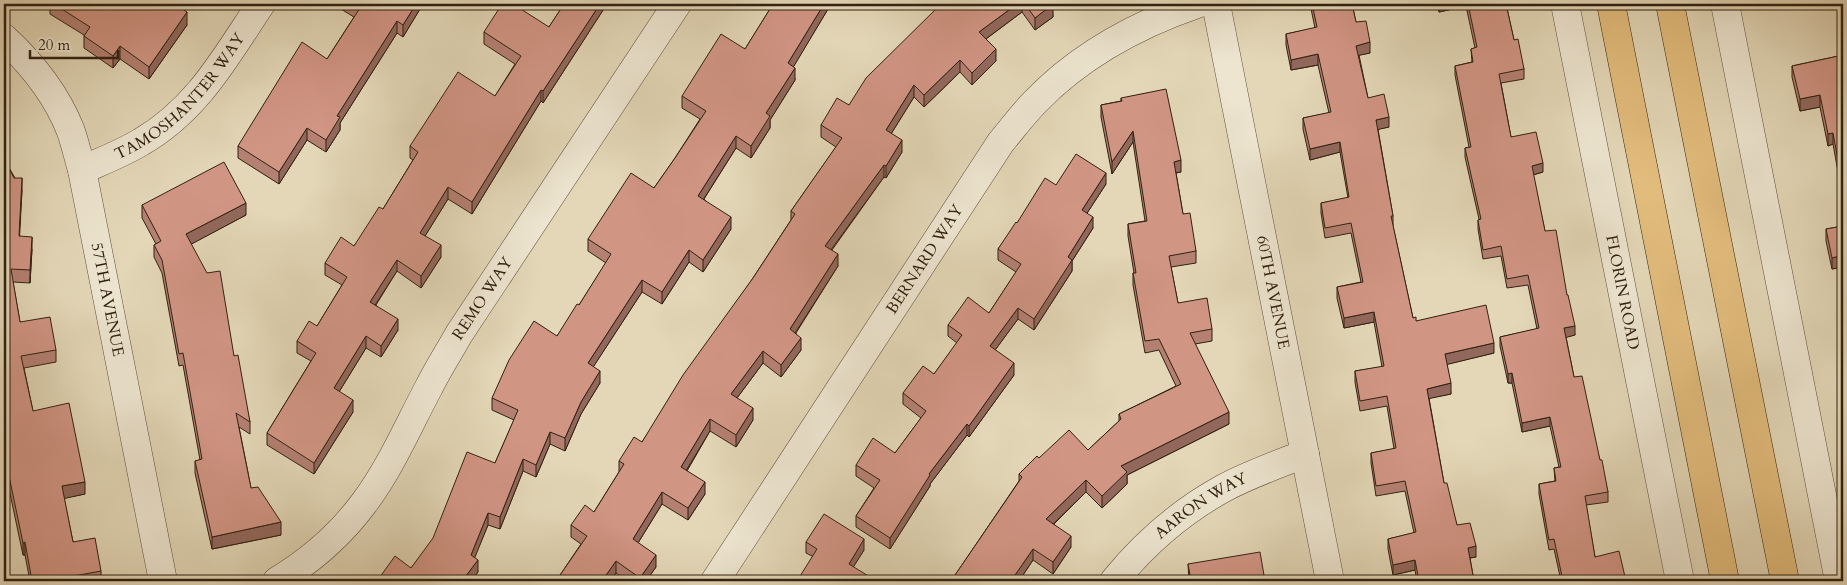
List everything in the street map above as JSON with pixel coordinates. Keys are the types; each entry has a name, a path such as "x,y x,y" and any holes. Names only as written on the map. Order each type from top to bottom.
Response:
{"main road":[{"path":"1611,4 1725,581"},
{"path":"1670,4 1785,581"}],"street":[{"name":"TAMOSHANTER WAY","path":"82,170 141,142 167,124 196,98 216,72 261,4"},
{"name":"REMO WAY","path":"277,581 291,573 330,541 364,504 392,461 429,387 459,334 677,4"},
{"name":"BERNARD WAY","path":"715,581 1001,142 1035,102 1070,70 1113,40 1161,17 1197,4"},
{"name":"60TH AVENUE","path":"1216,4 1330,581"},
{"name":"FLORIN ROAD","path":"1566,4 1680,581"},
{"path":"1724,4 1839,581"},
{"name":"57TH AVENUE","path":"4,38 24,56 50,91 70,128 82,170 163,581"},
{"name":"AARON WAY","path":"1114,581 1133,558 1175,520 1224,488 1264,469 1305,454"}],"building":[{"path":"54,4 175,4 187,12 149,67 120,46 113,56 84,36 90,27"},
{"path":"353,4 416,4 403,25 397,21 337,116 340,117 326,140 307,128 279,172 238,146 302,42 327,59 360,8"},
{"path":"502,4 513,4 549,27 564,4 600,4 543,91 541,90 472,202 448,187 420,233 441,245 421,276 397,260 370,302 398,319 381,346 366,336 334,388 353,400 314,463 267,433 316,353 297,341 309,321 317,326 347,277 325,263 341,237 354,246 379,207 383,209 418,152 410,146 458,72 495,96 521,56 484,32"},
{"path":"773,4 824,4 788,63 795,68 766,113 770,116 751,146 736,136 698,196 731,217 703,260 689,250 662,292 642,280 588,363 600,371 581,402 565,438 550,432 536,465 523,459 500,517 488,513 471,555 478,560 462,581 377,581 395,556 411,568 433,538 467,452 495,463 518,410 492,398 509,360 534,321 557,336 611,254 588,239 631,173 654,188 706,111 682,96 721,34 745,49"},
{"path":"941,4 1017,4 979,32 996,49 972,73 960,60 924,95 914,85 886,130 902,140 886,166 884,165 825,246 838,254 790,329 801,338 781,365 763,351 731,394 753,408 736,435 710,419 681,467 705,482 688,508 662,492 633,539 656,555 640,578 616,561 602,581 556,581 587,536 571,525 585,505 594,512 624,464 619,461 634,437 642,442 683,375 753,278 795,214 791,211 842,138 821,125 837,98 849,105 866,78"},
{"path":"1025,4 1053,4 1035,18"},
{"path":"1312,4 1352,4 1356,22 1366,21 1370,42 1356,46 1368,98 1384,94 1389,117 1376,120 1393,216 1391,216 1413,318 1416,317 1416,321 1486,305 1494,343 1445,354 1451,383 1427,389 1444,483 1447,483 1457,525 1470,523 1476,546 1468,548 1474,581 1419,581 1415,560 1393,565 1388,539 1416,532 1405,481 1376,486 1371,453 1396,448 1387,396 1360,401 1355,371 1384,366 1374,312 1344,318 1337,287 1363,282 1351,223 1325,228 1321,203 1349,197 1340,142 1310,149 1303,118 1331,112 1318,54 1291,60 1286,34 1317,27"},
{"path":"1468,4 1506,4 1514,40 1518,39 1524,69 1499,74 1511,137 1536,132 1543,163 1532,166 1545,231 1556,230 1567,295 1575,326 1564,328 1574,377 1582,376 1608,492 1585,496 1595,557 1619,551 1626,581 1563,581 1554,539 1549,540 1539,484 1556,481 1554,468 1561,467 1550,417 1522,423 1512,373 1508,374 1500,337 1539,328 1528,275 1507,279 1501,246 1483,250 1478,220 1481,219 1465,148 1471,147 1455,66 1473,62 1471,49 1477,47"},
{"path":"1843,55 1843,171 1840,171 1833,133 1828,134 1820,95 1800,99 1792,66"},
{"path":"1166,89 1181,160 1174,162 1183,214 1190,213 1196,251 1169,256 1178,303 1207,298 1212,329 1190,333 1229,412 1121,466 1127,472 1102,496 1086,480 1046,519 1071,536 1053,562 1033,549 1011,581 951,581 1022,477 1019,474 1037,456 1039,458 1069,430 1088,450 1121,419 1119,414 1181,384 1159,339 1145,341 1133,273 1136,273 1128,224 1147,221 1133,131 1112,162 1101,105 1122,101 1121,98"},
{"path":"1076,154 1106,173 1082,210 1093,217 1068,257 1072,260 1034,319 1018,308 990,346 1014,363 969,426 967,424 929,474 890,538 856,516 880,480 856,465 873,438 895,453 926,411 903,393 923,366 934,374 962,335 948,325 968,297 989,313 1021,264 998,249 1045,178 1056,185"},
{"path":"4,159 14,178 22,178 19,236 32,237 30,270 11,269 20,322 50,317 56,350 21,356 33,411 69,403 85,482 62,486 73,542 95,538 101,571 74,576 75,581 32,581 4,452"},
{"path":"224,162 246,203 186,234 207,273 220,271 234,356 238,355 250,422 236,413 251,488 258,487 281,522 212,537 195,461 202,459 183,353 179,354 162,260 154,245 161,241 142,205"},
{"path":"1843,226 1843,255 1832,258 1826,229"},
{"path":"824,514 864,539 849,564 870,577 868,581 797,581 817,549 806,542"},
{"path":"1260,552 1265,581 1191,581 1188,564"}]}
